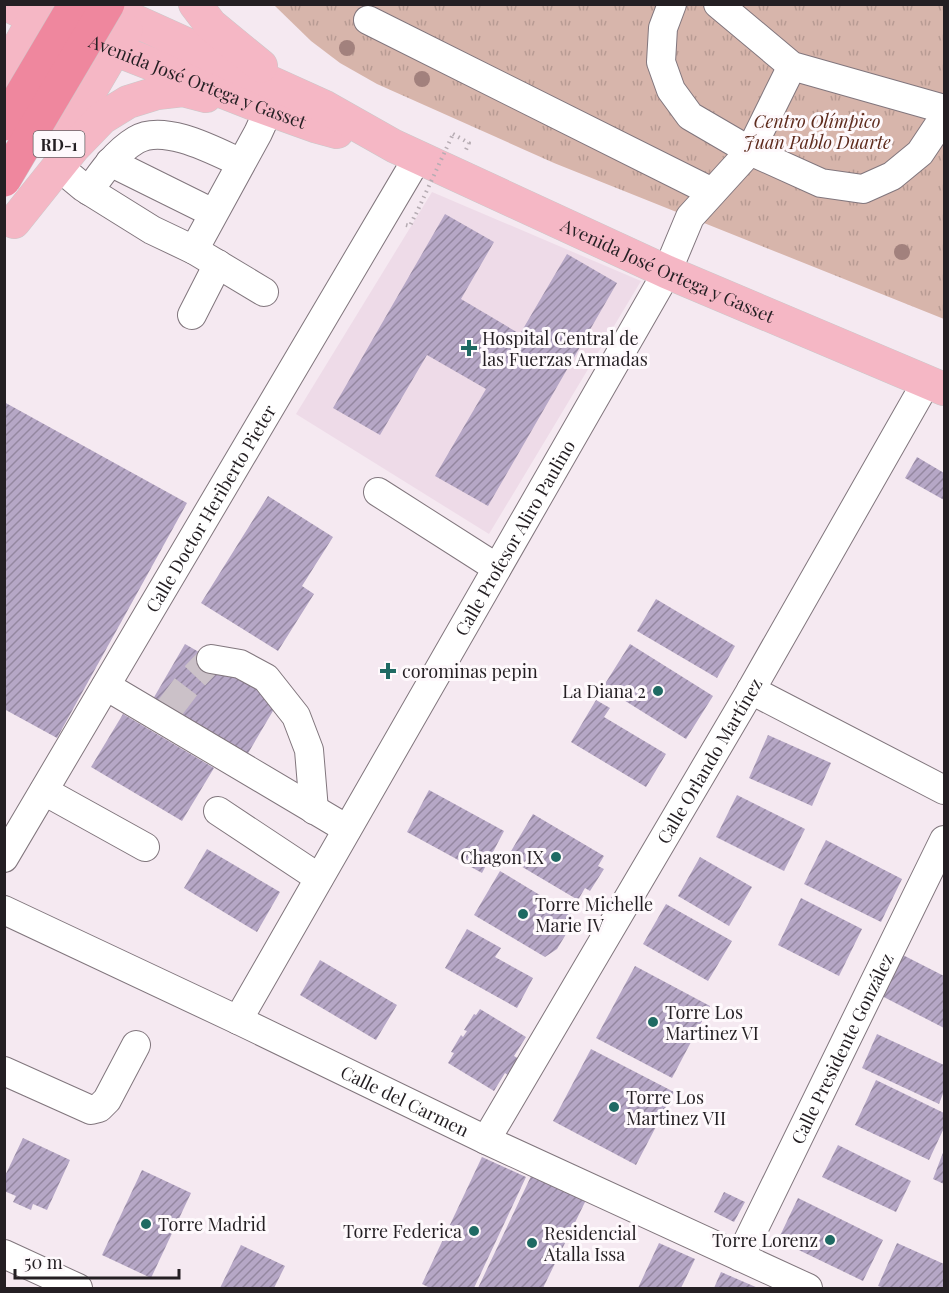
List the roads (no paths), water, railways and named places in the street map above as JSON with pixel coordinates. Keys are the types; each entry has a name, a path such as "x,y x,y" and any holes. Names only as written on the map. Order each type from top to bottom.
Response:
{"highway":[{"path":"4,124 75,4"},
{"name":"RD-1","path":"4,180 127,10"}],"main road":[{"name":"Avenida José Ortega y Gasset","path":"6,4 38,11 114,49 260,106 315,126 406,152"},
{"name":"Avenida José Ortega y Gasset","path":"95,4 127,10 325,107 406,152 667,272 936,385"},
{"path":"195,4 211,25 262,67 325,107"},
{"name":"RD-1","path":"8,223 114,49 127,10"},
{"path":"4,74 38,11"},
{"path":"4,105 17,88 22,84 30,83 51,92 55,97 58,111 53,127 8,223"},
{"path":"8,223 102,118 128,102 157,93 183,90 260,106"}],"street":[{"path":"672,4 663,28 661,62 671,90 690,116 750,151 821,183 863,189 892,176 920,153 945,117"},
{"path":"718,4 792,66 945,110"},
{"path":"368,20 712,192"},
{"name":"Calle Profesor Aliro Paulino","path":"238,1020 667,272 690,217 750,151 792,66"},
{"path":"194,250 258,133 260,106"},
{"path":"89,191 110,162 137,139 161,134 192,141 241,163"},
{"name":"Calle Doctor Heriberto Pieter","path":"4,858 44,791 74,724 106,686 406,152"},
{"path":"110,162 213,213"},
{"path":"59,167 89,191 152,230 194,250 264,292"},
{"path":"192,315 218,264"},
{"name":"Calle Orlando Martínez","path":"486,1140 751,690 936,385"},
{"path":"378,492 497,568"},
{"path":"212,659 240,664 266,678 296,716 309,750 314,810"},
{"path":"106,686 164,713 347,829"},
{"path":"751,690 945,790"},
{"path":"44,791 145,847"},
{"path":"218,811 319,878"},
{"name":"Calle Presidente González","path":"740,1257 945,840"},
{"name":"Calle del Carmen","path":"4,910 486,1140 808,1288"},
{"path":"4,1071 91,1110 99,1108 107,1100 136,1045"},
{"path":"4,1254 78,1288"}],"tunnel":[{"path":"169,709 191,680 211,659"}],"place":[{"name":"Hospital Central de las Fuerzas Armadas","path":"469,348"},
{"name":"corominas pepin","path":"388,671"},
{"name":"La Diana 2","path":"658,691"},
{"name":"Chagon IX","path":"556,857"},
{"name":"Torre Michelle Marie IV","path":"523,914"},
{"name":"Torre Los Martinez VI","path":"653,1022"},
{"name":"Torre Los Martinez VII","path":"614,1107"},
{"name":"Torre Madrid","path":"146,1224"},
{"name":"Torre Federica","path":"474,1231"},
{"name":"Torre Lorenz","path":"830,1240"},
{"name":"Residencial Atalla Issa","path":"532,1243"}],"park label":[{"name":"Centro Olímpico Juan Pablo Duarte","path":"817,131"}]}
